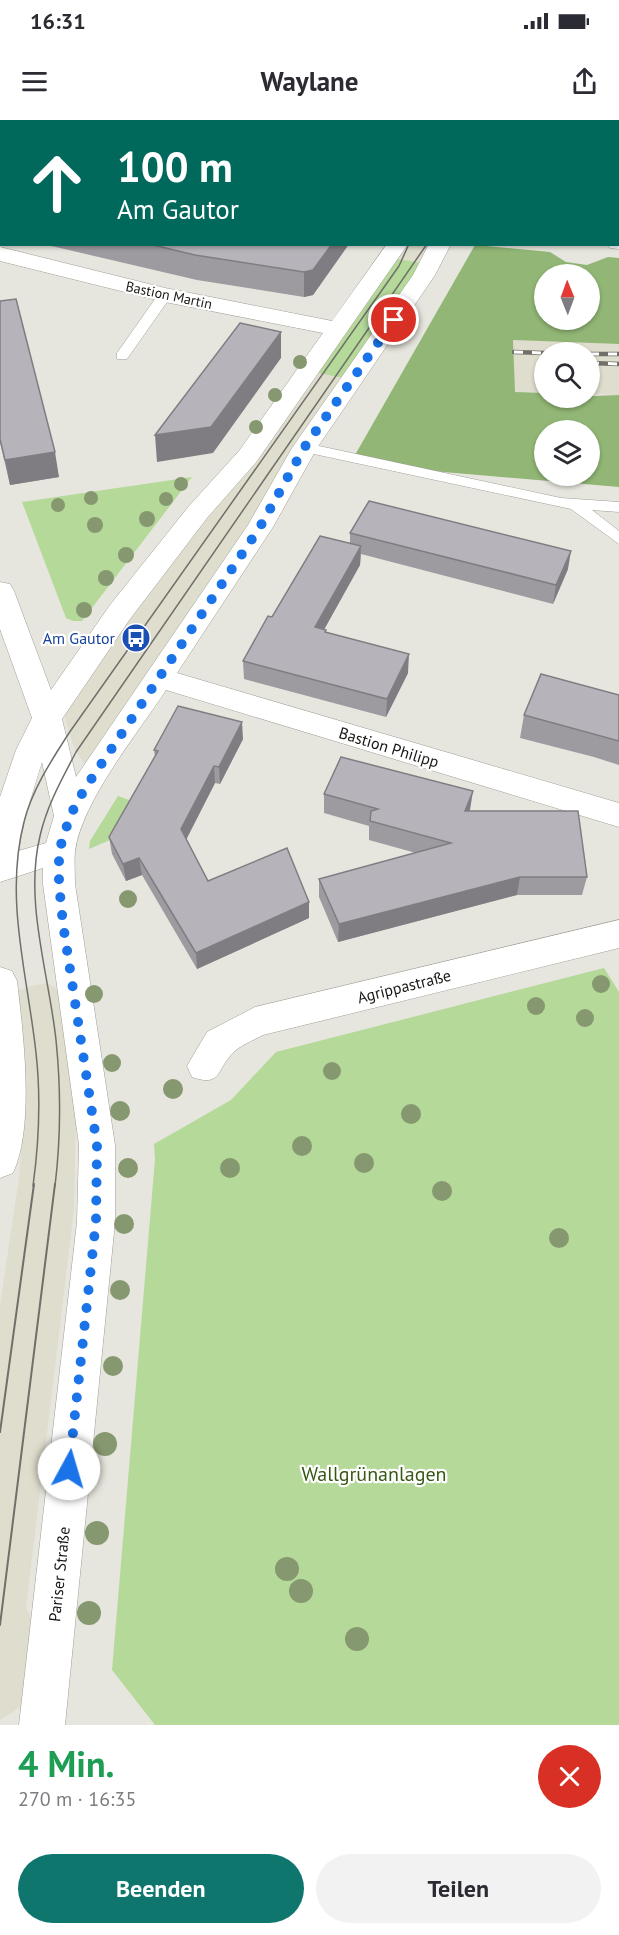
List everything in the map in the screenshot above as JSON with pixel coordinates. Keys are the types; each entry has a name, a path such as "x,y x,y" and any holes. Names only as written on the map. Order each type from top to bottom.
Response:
{"street":[{"path":"0,861 12,806 31,750 47,718 120,612 198,512 248,456 397,246"},
{"path":"0,869 59,851 70,816 84,790 260,527 304,448 424,275 439,246"},
{"name":"Bastion Martin","path":"0,254 165,295 339,329"},
{"path":"0,591 47,718 70,816"},
{"name":"Bastion Philipp","path":"160,678 619,815"},
{"name":"Pariser Straße","path":"42,1725 96,1221 97,1145 63,924 59,884 59,851"},
{"name":"Agrippastraße","path":"205,1066 219,1043 255,1022 619,934"},
{"path":"0,981 7,1041 6,1101 0,1161"}],"lane":[{"path":"122,356 165,295"},
{"path":"304,448 575,504 619,507"},
{"path":"575,504 619,539"}],"shaded area":[{"path":"406,246 430,246 255,522 87,767 76,752 69,733 64,712 69,701"},
{"path":"513,340 566,342 534,342 534,393 514,392"},
{"path":"600,343 619,344 619,395 600,394"},
{"path":"47,983 58,990 76,1118 74,1209 26,1608 34,1621 22,1706 0,1720 0,1305 19,1178 25,1102 16,998 18,991"}],"green space":[{"path":"474,246 550,252 566,262 580,264 534,264 534,330 600,330 600,264 590,264 608,257 619,258 619,344 513,340 515,392 534,393 534,408 600,408 600,396 619,395 619,487 600,485 600,420 534,420 534,480 432,471 355,455"},
{"path":"397,259 422,263 344,378 318,373"},
{"path":"192,477 82,621 66,618 22,502"},
{"path":"118,796 140,804 122,835 89,849 90,841"},
{"name":"Wallgrünanlagen","path":"604,968 619,992 619,1725 155,1725 112,1670 155,1159 154,1144 231,1100 276,1052"}],"building":[{"path":"157,246 331,246 313,270 304,272 195,255"},
{"path":"16,299 55,452 5,460 0,439 0,301"},
{"path":"240,323 281,332 211,427 155,435"},
{"path":"369,501 571,551 556,585 350,533"},
{"path":"320,536 361,546 315,627 326,630 325,632 409,654 387,699 243,661 268,616 272,617"},
{"path":"541,674 619,695 619,741 524,715"},
{"path":"178,706 242,722 219,767 214,766 181,829 208,881 287,848 309,902 196,953 139,858 123,864 109,837 158,751 154,750"},
{"path":"341,757 473,791 465,811 578,811 587,877 520,877 339,924 319,879 451,843 370,821 371,811 378,809 324,794"}],"tram line":[{"path":"33,1186 39,1103 36,1053 20,938 16,880 18,851 27,810 37,787 69,733 399,266 408,246"},
{"path":"55,1186 59,1131 58,1058 39,938 35,886 40,836 51,803 76,752 426,246"},
{"path":"0,1432 34,1184"},
{"path":"0,1625 55,1184"}],"railway":[{"path":"514,352 534,353"},
{"path":"600,354 619,354"},
{"path":"600,363 619,364"}],"place":[{"name":"Am Gautor","path":"136,638"}],"route":[{"path":"69,1469 96,1221 97,1145 63,924 59,884 59,851 70,816 84,790 260,527 304,448 394,320"}]}
